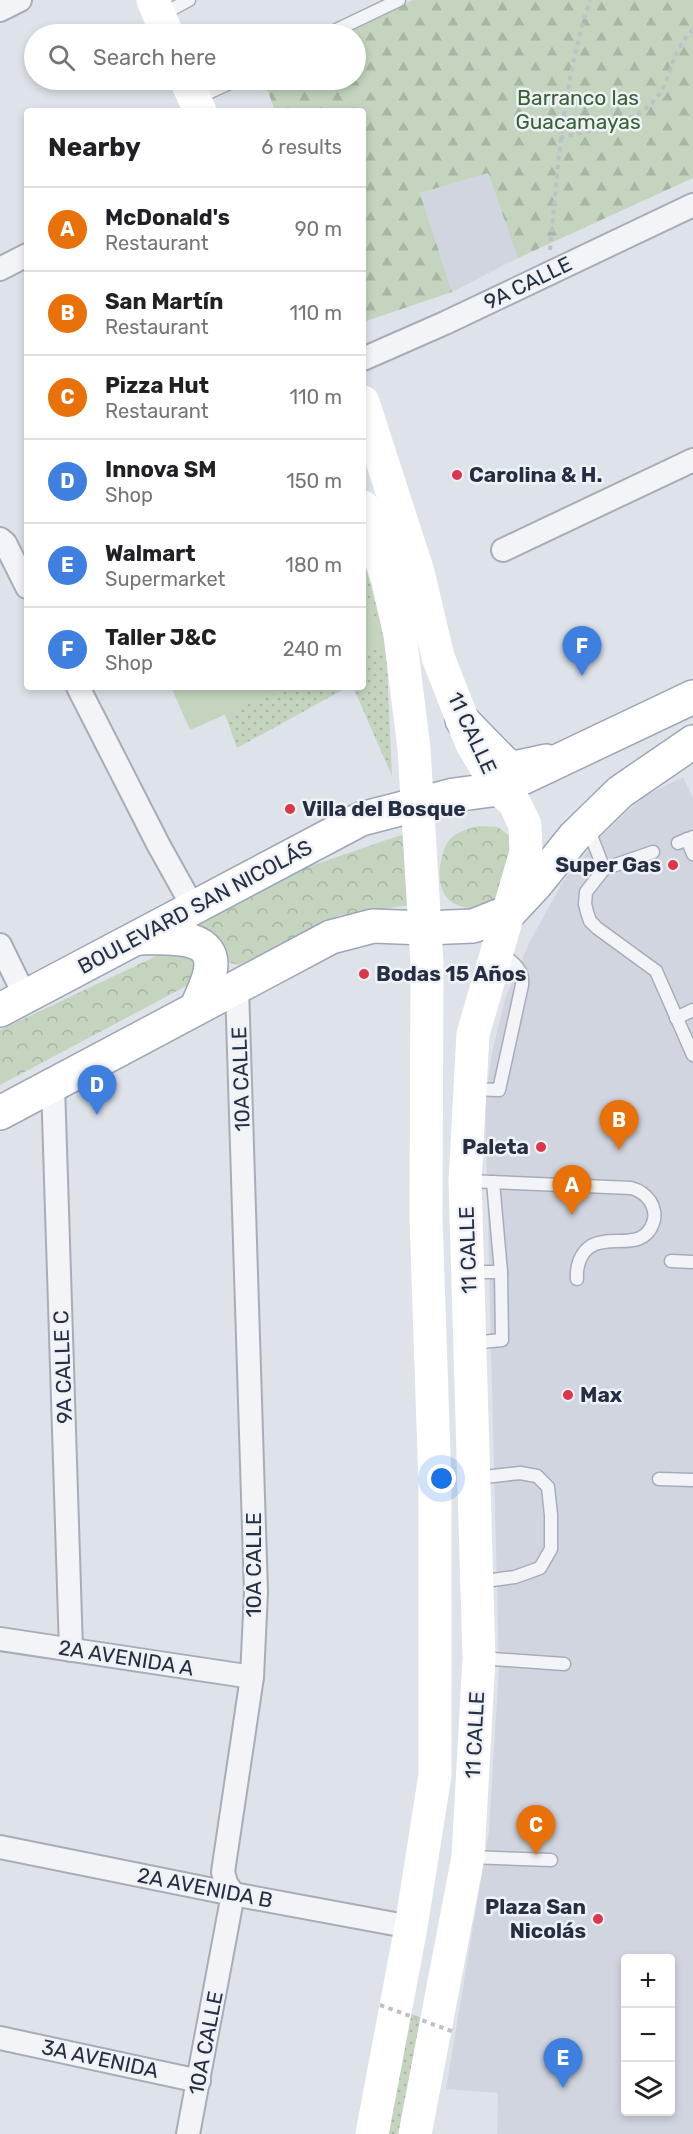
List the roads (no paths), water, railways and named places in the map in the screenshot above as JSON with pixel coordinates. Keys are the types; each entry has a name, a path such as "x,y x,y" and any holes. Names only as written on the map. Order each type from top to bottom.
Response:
{"main road":[{"name":"11 CALLE","path":"366,411 418,572 438,657 472,744 499,789 514,802 525,825 526,852 511,911 473,1034 484,1090 479,1182 485,1272 470,1343 479,1658 468,1857 414,2134"},
{"name":"11 CALLE","path":"366,516 388,581 400,635 414,749 425,928 428,1092 426,1218 435,1484 435,1775 411,1927 372,2134"},
{"name":"BOULEVARD SAN NICOLÁS","path":"13,1003 361,819 454,795 499,789 693,697"},
{"path":"462,720 504,763 514,768 527,767 571,755"},
{"path":"0,1113 331,937 373,926 425,928 473,926 511,911 532,890 574,837 620,792 691,747"},
{"path":"135,938 181,938 195,941 205,948 210,958 210,972 197,1007"}],"street":[{"path":"0,10 20,0"},
{"name":"9A CALLE","path":"366,358 445,323 693,205"},
{"path":"0,269 24,257"},
{"path":"503,550 693,460"},
{"path":"0,539 5,543 24,581"},
{"path":"80,690 158,844 193,907"},
{"path":"0,945 13,1003"},
{"name":"10A CALLE","path":"188,2134 234,1894 225,1883 223,1872 252,1677 256,1592 237,987"},
{"name":"9A CALLE C","path":"53,1085 71,1650"},
{"name":"2A AVENIDA A","path":"0,1639 252,1677"},
{"name":"2A AVENIDA B","path":"0,1846 234,1894 411,1927"},
{"name":"3A AVENIDA","path":"0,2038 199,2080"}],"lane":[{"path":"160,17 189,0"},
{"path":"349,24 399,0"},
{"path":"193,97 211,90"},
{"path":"587,825 604,869"},
{"path":"686,840 693,854"},
{"path":"652,852 604,869 586,892 585,904 590,921 656,971 693,1055"},
{"path":"676,1018 693,1010"},
{"path":"479,1182 631,1188 649,1198 654,1211 650,1230 633,1241 605,1242 588,1248 577,1268 577,1279"},
{"path":"671,1261 693,1262"},
{"path":"474,1478 520,1473 537,1476 548,1486 551,1515 551,1549 540,1568 515,1577 477,1582"},
{"path":"660,1479 693,1480"},
{"path":"479,1658 564,1664"},
{"path":"468,1857 550,1860"}],"place":[{"name":"Carolina & H.","path":"457,475"},
{"name":"Taller J&C","path":"582,676"},
{"name":"Villa del Bosque","path":"290,809"},
{"name":"Super Gas","path":"673,865"},
{"name":"Bodas 15 Años","path":"364,974"},
{"name":"Innova SM","path":"97,1115"},
{"name":"Paleta","path":"541,1147"},
{"name":"San Martín","path":"619,1150"},
{"name":"McDonald's","path":"572,1215"},
{"name":"Max","path":"568,1395"},
{"name":"Pizza Hut","path":"536,1855"},
{"name":"Plaza San Nicolás","path":"598,1919"},
{"name":"Walmart","path":"563,2088"}],"park label":[{"name":"Barranco las Guacamayas","path":"578,110"}]}
